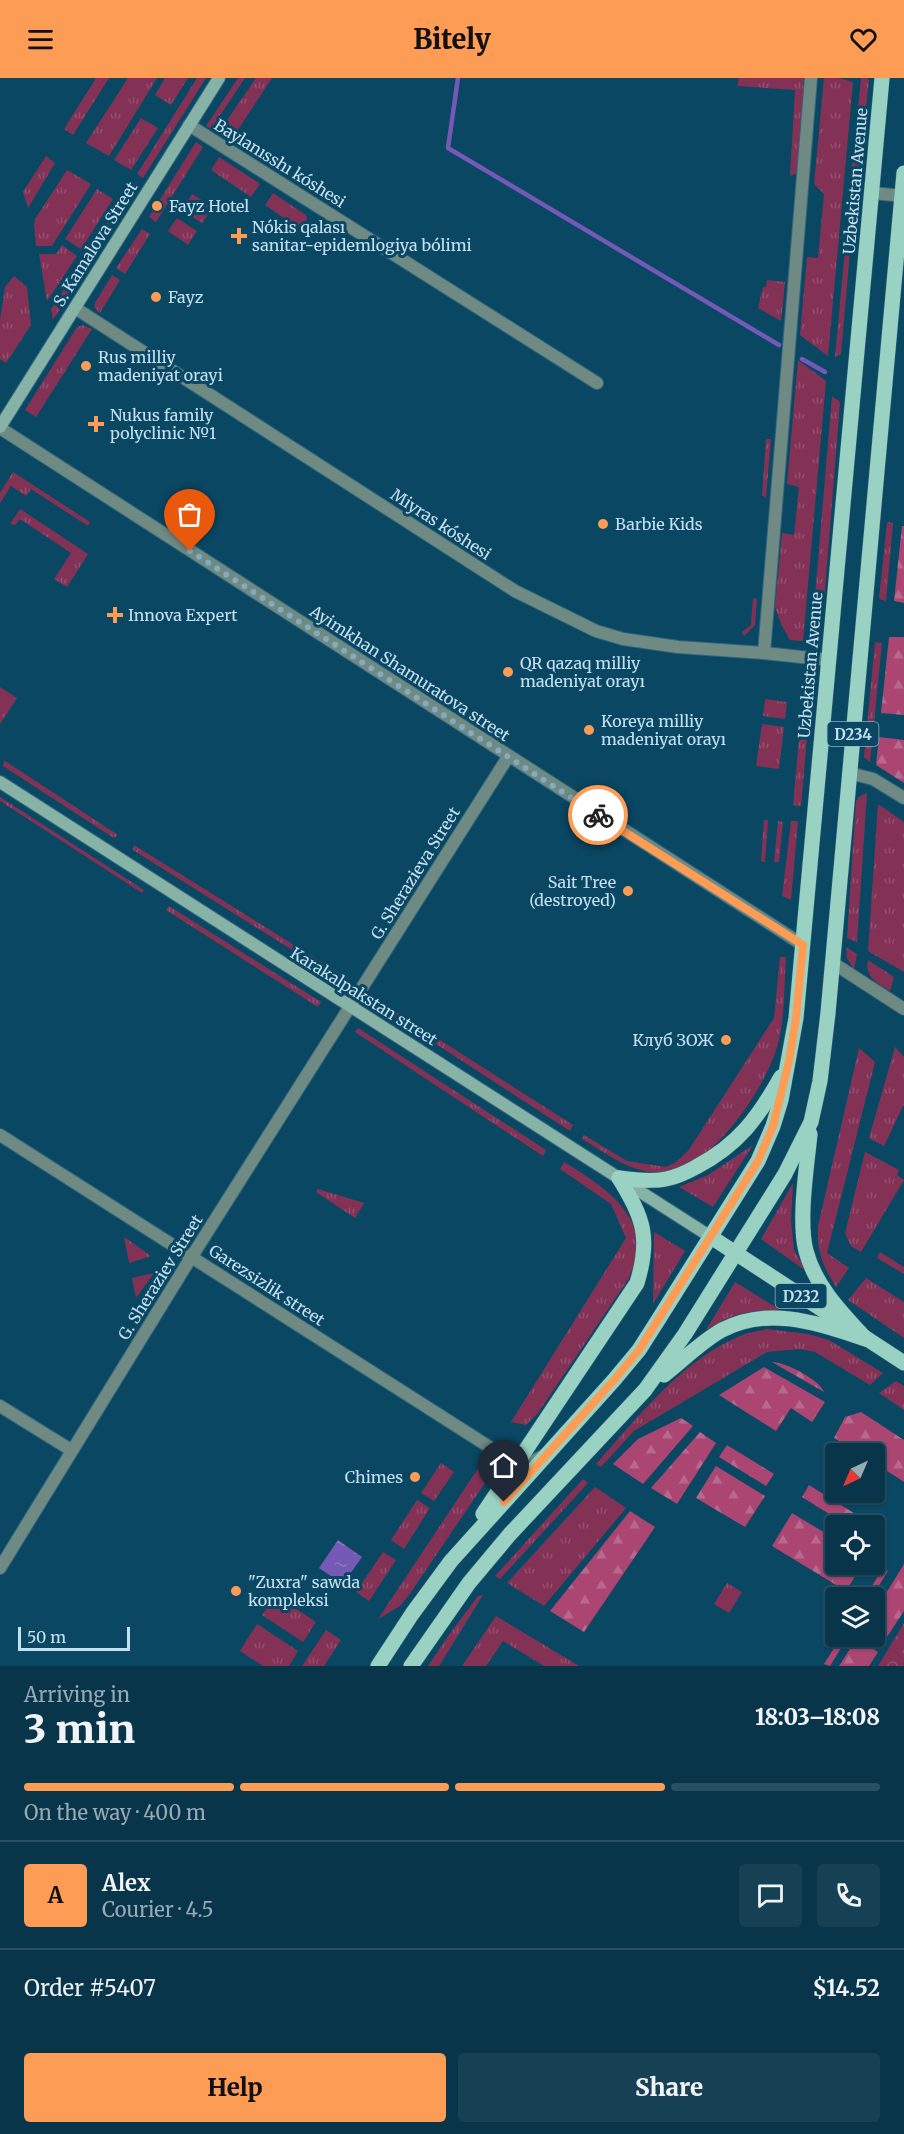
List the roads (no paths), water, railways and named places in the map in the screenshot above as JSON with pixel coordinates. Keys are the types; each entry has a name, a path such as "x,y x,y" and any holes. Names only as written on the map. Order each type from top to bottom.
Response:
{"main road":[{"name":"Uzbekistan Avenue","path":"711,1237 758,1161 773,1126 789,1061 796,1018 882,78"},
{"name":"D234","path":"411,1666 469,1583 510,1533 645,1390 680,1342 785,1174 811,1122 820,1081 833,963 904,173"},
{"path":"619,1178 666,1179 686,1173 719,1155 741,1136 754,1119 769,1098 789,1061"},
{"path":"811,1122 804,1204 805,1250 819,1281 832,1302 866,1339"},
{"path":"459,1551 637,1283 643,1264 645,1242 642,1222 619,1178"},
{"name":"D234","path":"378,1666 412,1614 459,1551 639,1350 711,1237"},
{"name":"D232","path":"711,1237 904,1363"},
{"path":"645,1390 722,1330 752,1320 784,1318 804,1320 866,1339"}],"street":[{"name":"S. Kamalova Street","path":"0,428 219,78"},
{"path":"764,653 811,78"},
{"name":"Baylanısshı kóshesi","path":"189,125 597,383"},
{"path":"872,194 903,196"},
{"name":"Miyras kóshesi","path":"75,308 508,587 596,631 623,639 678,647 829,660"},
{"name":"Ayimkhan Shamuratova street","path":"0,428 803,945"},
{"name":"G. Sherazieva Street","path":"350,1006 508,757"},
{"path":"849,773 873,779 904,798"},
{"name":"Karakalpakstan street","path":"0,782 711,1237"},
{"path":"833,963 904,1009"},
{"name":"G. Sheraziev Street","path":"0,1568 71,1450 350,1006"},
{"name":"Garezsizlik street","path":"0,1135 516,1464"},
{"path":"0,1406 71,1450"},
{"path":"516,1464 527,1464 549,1453"}],"water":[{"path":"338,1540 362,1557 343,1584 319,1568"}],"waterway":[{"path":"458,78 448,148 779,345"},
{"path":"802,359 825,372"}],"place":[{"name":"Fayz Hotel","path":"157,206"},
{"name":"Nókis qalası sanitar-epidemlogiya bólimi","path":"239,236"},
{"name":"Fayz","path":"156,297"},
{"name":"Rus milliy madeniyat orayi","path":"86,366"},
{"name":"Nukus family polyclinic №1","path":"96,424"},
{"name":"Barbie Kids","path":"603,524"},
{"name":"Innova Expert","path":"115,615"},
{"name":"QR qazaq milliy madeniyat orayı","path":"508,672"},
{"name":"Koreya milliy madeniyat orayı","path":"589,730"},
{"name":"Sait Tree (destroyed)","path":"628,891"},
{"name":"Клуб ЗОЖ","path":"726,1040"},
{"name":"Chimes","path":"415,1477"},
{"name":"\"Zuxra\" sawda kompleksi","path":"236,1591"}]}
